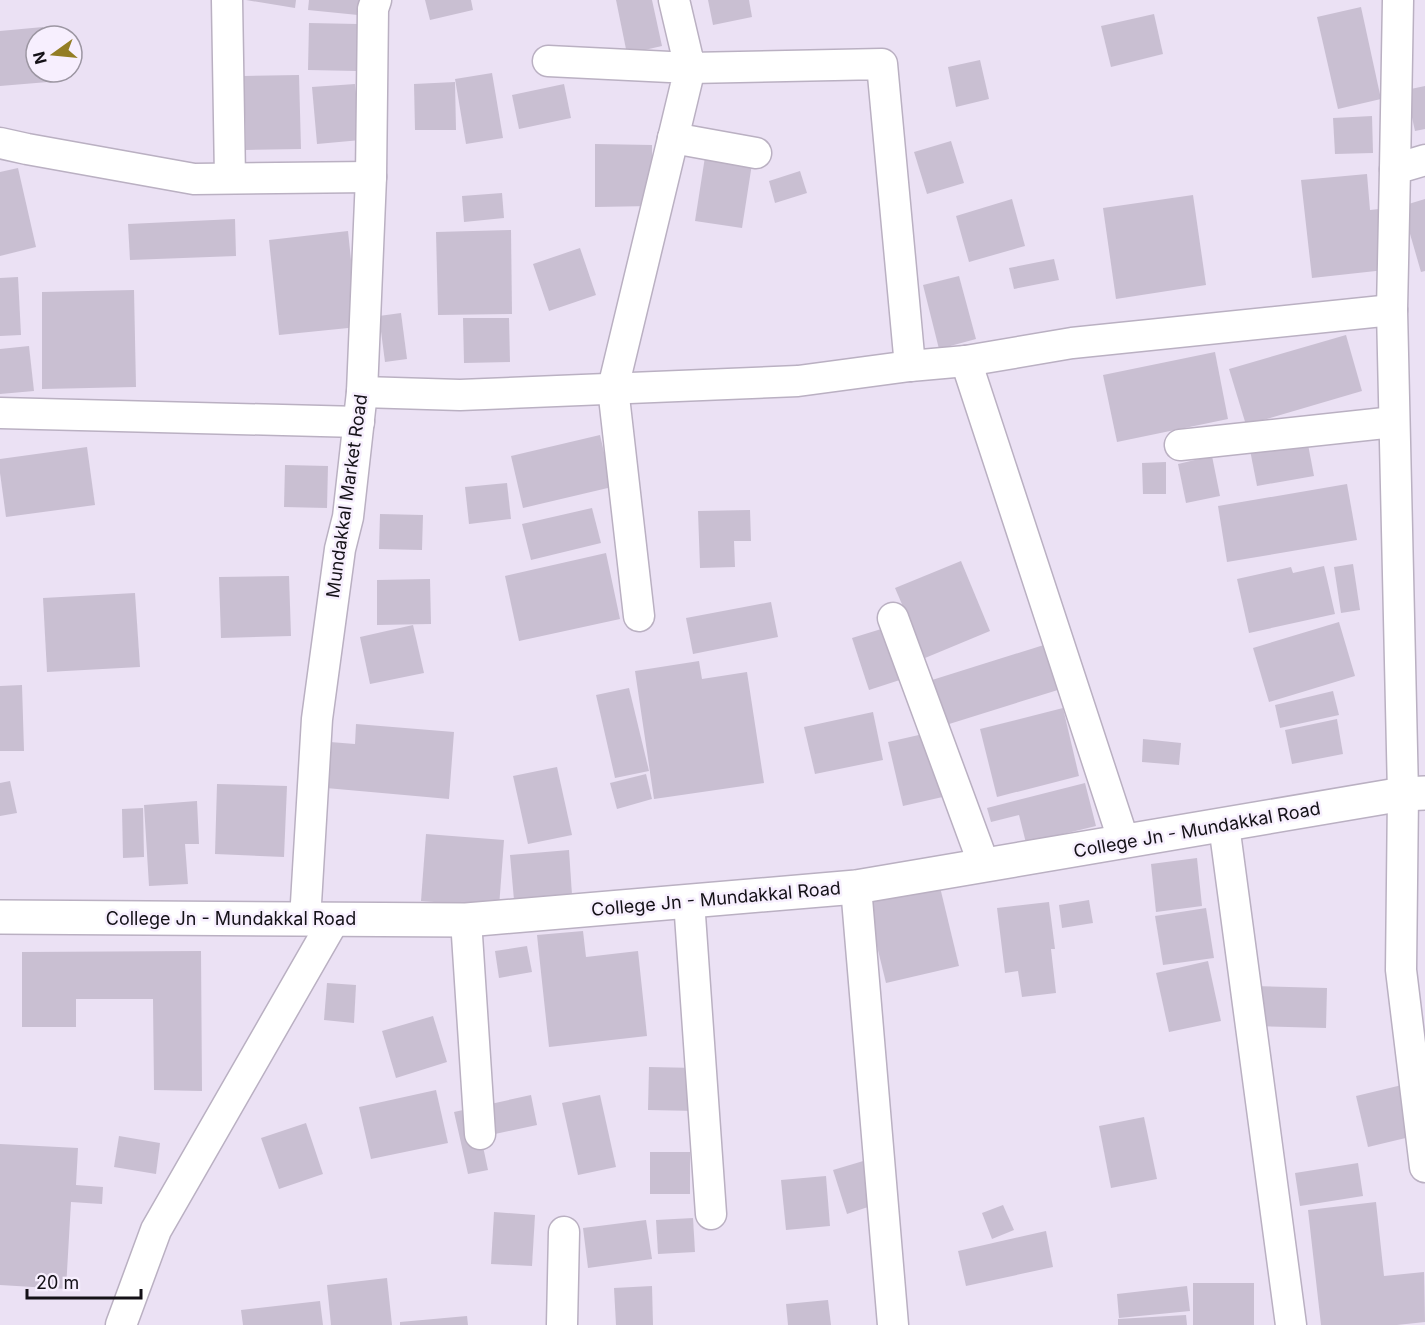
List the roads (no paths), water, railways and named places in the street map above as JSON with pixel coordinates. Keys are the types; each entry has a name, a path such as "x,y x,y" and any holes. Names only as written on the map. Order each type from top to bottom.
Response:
{"street":[{"path":"227,0 230,178"},
{"name":"Mundakkal Market Road","path":"319,920 316,719 340,549 348,517 362,392 372,177 373,9 376,0"},
{"path":"639,616 612,388 690,68 674,0"},
{"path":"1398,0 1392,309 1394,422 1414,793 1401,970 1425,1167"},
{"path":"548,61 690,68 882,64 910,366"},
{"path":"673,138 756,153"},
{"path":"0,142 27,149 194,179 372,177"},
{"path":"1395,169 1425,160"},
{"path":"362,392 460,395 798,381 910,366 966,362 1072,343 1392,309"},
{"path":"966,362 1124,842"},
{"path":"0,413 359,422"},
{"path":"1180,445 1394,422"},
{"path":"893,618 984,866"},
{"name":"College Jn - Mundakkal Road","path":"0,917 466,920 856,887 1414,793"},
{"path":"1224,825 1291,1325"},
{"path":"856,887 893,1325"},
{"path":"689,901 711,1214"},
{"path":"121,1325 156,1230 319,920"},
{"path":"466,920 480,1134"},
{"path":"562,1325 564,1232"}]}
